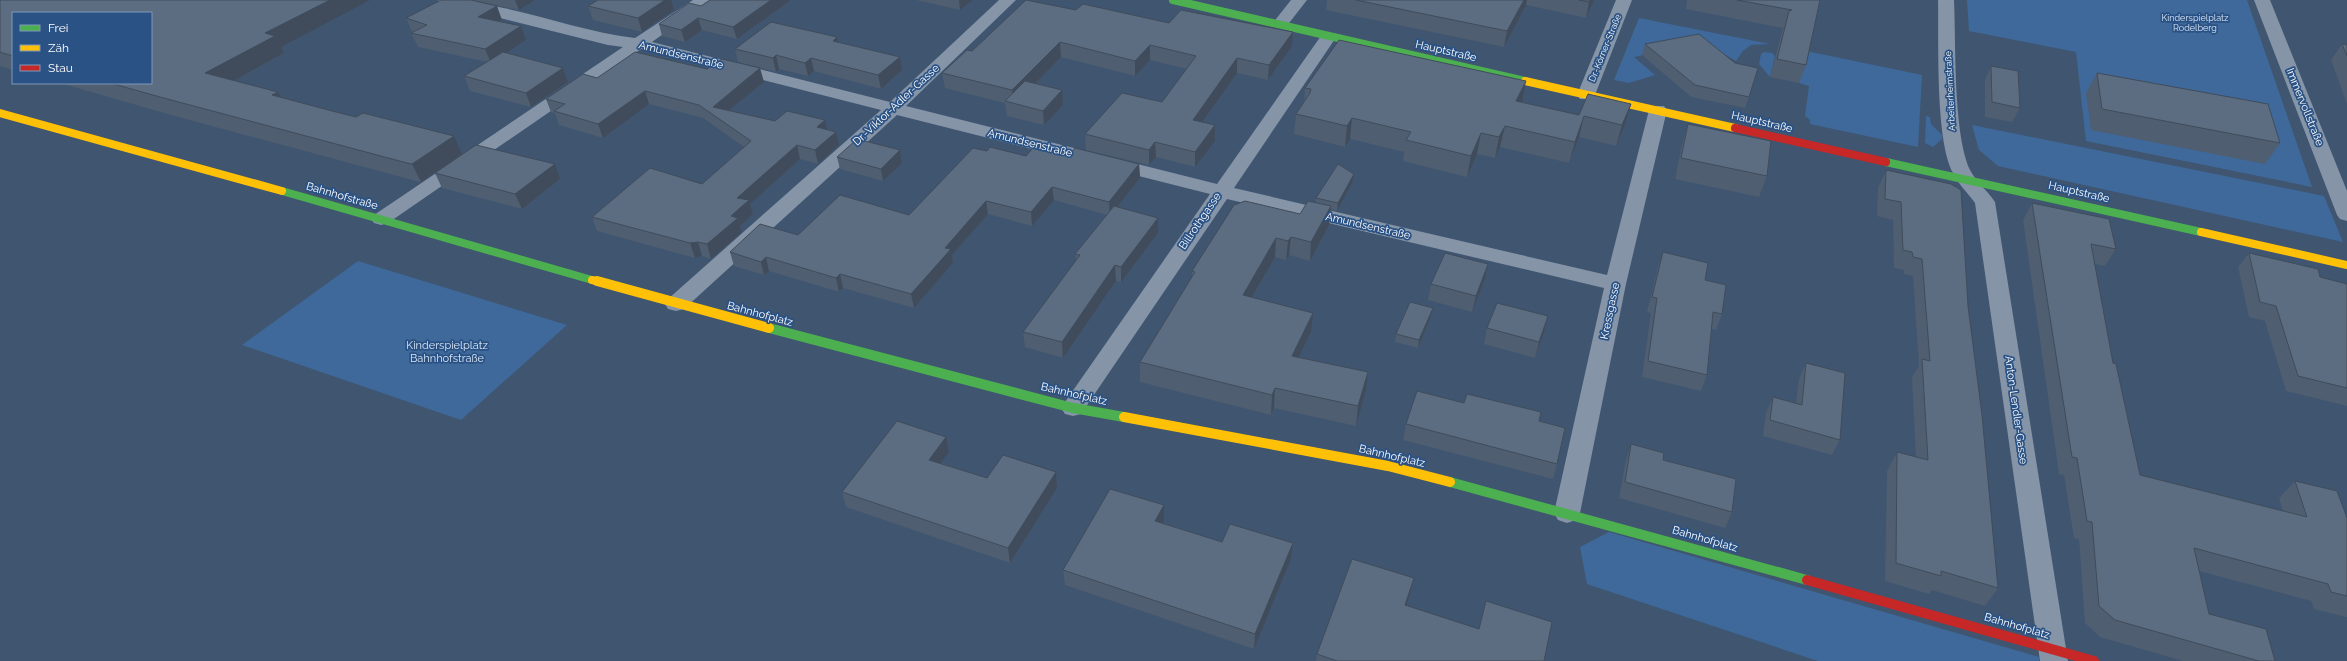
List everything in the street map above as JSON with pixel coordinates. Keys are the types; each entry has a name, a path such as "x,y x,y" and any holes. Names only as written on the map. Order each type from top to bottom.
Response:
{"street":[{"name":"Amundsenstraße","path":"446,0 608,40 640,44 1220,192 1615,284"},
{"path":"381,219 703,0"},
{"name":"Dr.-Viktor-Adler-Gasse","path":"676,304 894,108 1008,0"},
{"name":"Hauptstraße","path":"1173,0 1586,95 2347,265"},
{"path":"1280,24 1299,0"},
{"name":"Dr.-Körner-Straße","path":"1586,95 1624,0"},
{"name":"Arbeiterheimstraße","path":"1946,0 1950,114 1956,157 1966,179"},
{"name":"Immervollstraße","path":"2262,0 2347,215"},
{"name":"Billrothgasse","path":"1073,408 1220,192 1329,36"},
{"name":"Kressgasse","path":"1567,513 1615,284 1658,110"},
{"name":"Bahnhofstraße","path":"0,113 381,219 676,304"},
{"name":"Anton-Lendler-Gasse","path":"1966,179 1985,202 2053,654"},
{"name":"Bahnhofplatz","path":"676,304 1073,408 1388,466 1567,513 2053,654 2094,661"}],"green space":[{"name":"Kinderspielplatz Rodelberg","path":"1967,0 2247,0 2312,187 2086,141 2076,52 1969,31"},
{"path":"1639,18 1770,44 1751,45 1743,51 1736,61 1724,54 1679,48 1634,57 1655,75 1629,83 1614,80"},
{"path":"1787,47 1922,75 1918,147 1810,124 1810,120 1805,116 1809,86 1799,83"},
{"path":"1764,52 1772,53 1775,56 1770,77 1759,64 1761,54"},
{"path":"1926,116 1930,117 1931,124 1942,135 1942,139 1933,147 1925,143"},
{"path":"1972,125 2324,196 2343,242 1998,166 1979,150"},
{"name":"Kinderspielplatz Bahnhofstraße","path":"358,261 567,325 461,420 242,345"},
{"path":"1609,532 2039,657 2039,661 1818,661 1587,584 1580,547"}],"building":[{"path":"0,0 330,0 265,33 275,36 205,73 278,92 272,95 336,112 356,117 363,113 454,136 412,164 114,84 152,84 152,12 12,12 12,56 0,52"},
{"path":"441,0 471,0 497,6 478,17 521,26 485,49 411,33 427,25 406,18"},
{"path":"598,0 665,0 638,18 588,6"},
{"path":"710,0 771,0 733,27 698,18 681,30 659,24 689,3 701,6"},
{"path":"1026,0 1076,10 1083,4 1169,23 1181,10 1293,32 1269,65 1237,58 1193,120 1215,125 1195,152 1155,142 1149,150 1085,134 1122,93 1162,102 1196,56 1150,45 1135,61 1060,42 1012,90 942,73 967,50 972,51"},
{"path":"1356,0 1524,0 1507,31"},
{"path":"1579,0 1590,0 1589,2"},
{"path":"1737,0 1820,0 1806,65 1777,59 1789,11 1792,10"},
{"path":"771,22 837,37 833,41 900,57 878,75 811,58 805,63 776,55 773,58 735,49"},
{"path":"1699,34 1735,63 1758,68 1749,97 1695,85 1645,44"},
{"path":"1339,40 1526,81 1516,101 1579,115 1588,94 1631,104 1622,125 1584,116 1575,142 1505,126 1499,137 1481,133 1471,156 1406,140 1411,132 1352,118 1347,126 1296,114 1310,93 1311,89 1305,88"},
{"path":"2342,44 2347,45 2347,56"},
{"path":"503,52 563,68 526,93 464,76"},
{"path":"635,52 707,69 722,59 760,68 713,107 775,121 787,111 825,120 817,127 836,132 815,150 797,145 737,198 749,200 731,216 738,218 707,244 698,242 690,243 592,217 650,168 702,184 751,141 699,105 645,91 598,124 554,111 565,104 546,99 583,74 597,78"},
{"path":"1991,66 2018,71 2020,108 1992,102"},
{"path":"2097,73 2268,104 2280,143 2102,109"},
{"path":"1025,81 1062,90 1043,111 1005,101"},
{"path":"1688,124 1771,141 1767,176 1681,158"},
{"path":"857,139 900,150 881,169 837,157"},
{"path":"476,145 555,164 515,194 435,173"},
{"path":"990,147 1026,156 1033,148 1068,156 1075,148 1139,164 1109,202 1052,187 1031,212 986,201 945,248 951,249 911,294 840,274 836,278 766,257 761,262 730,252 760,224 798,235 840,195 909,215 973,148 987,151"},
{"path":"1338,164 1354,174 1338,203 1316,198"},
{"path":"1886,170 1951,184 1961,190 1968,306 1982,415 1998,588 1941,571 1941,576 1896,563 1897,452 1928,460 1922,359 1930,361 1922,259 1913,257 1912,252 1903,250 1901,202 1885,199"},
{"path":"1245,201 1300,214 1308,201 1331,206 1311,242 1291,237 1288,241 1276,238 1243,295 1313,313 1292,356 1368,372 1358,406 1275,388 1272,395 1140,362 1195,272 1192,271 1234,205"},
{"path":"2032,203 2109,219 2116,249 2091,244 2113,363 2116,364 2140,475 2307,517 2295,481 2337,491 2347,518 2347,596 2331,592 2328,584 2194,548 2209,614 2266,629 2275,661 2259,661 2115,620 2099,606 2092,522 2087,521 2077,458 2072,457"},
{"path":"1114,206 1158,218 1121,267 1115,265 1062,342 1023,332 1080,255 1075,254"},
{"path":"1663,252 1708,263 1705,280 1726,285 1722,314 1713,312 1707,375 1648,361 1657,298 1652,297"},
{"path":"1445,253 1488,264 1476,296 1431,284"},
{"path":"2249,253 2318,269 2320,277 2347,284 2347,388 2298,376 2276,306 2260,302"},
{"path":"1410,302 1433,308 1419,340 1396,334"},
{"path":"1497,303 1548,316 1539,342 1487,328"},
{"path":"1806,363 1845,373 1840,440 1770,420 1773,397 1802,405"},
{"path":"1417,391 1464,403 1467,394 1541,412 1539,421 1565,428 1557,464 1406,424"},
{"path":"897,421 946,437 929,460 987,478 1003,455 1056,472 1008,548 842,492"},
{"path":"1631,444 1664,453 1663,460 1736,479 1732,512 1625,482"},
{"path":"1110,489 1164,505 1155,521 1222,542 1230,524 1293,543 1255,634 1063,570"},
{"path":"1352,559 1414,578 1405,605 1479,629 1486,601 1552,622 1544,661 1337,661 1317,654"}],"traffic: fast":[{"path":"1173,0 1525,81"},
{"path":"1886,162 2201,232"},
{"path":"282,191 592,280"},
{"path":"769,328 1073,408 1124,417"},
{"path":"1450,482 1807,580"}],"traffic: slow":[{"path":"1525,81 1735,128"},
{"path":"0,113 282,191"},
{"path":"2201,232 2347,265"},
{"path":"592,280 769,328"},
{"path":"1124,417 1388,466 1450,482"}],"traffic: jam":[{"path":"1735,128 1886,162"},
{"path":"1807,580 2094,661"}]}
